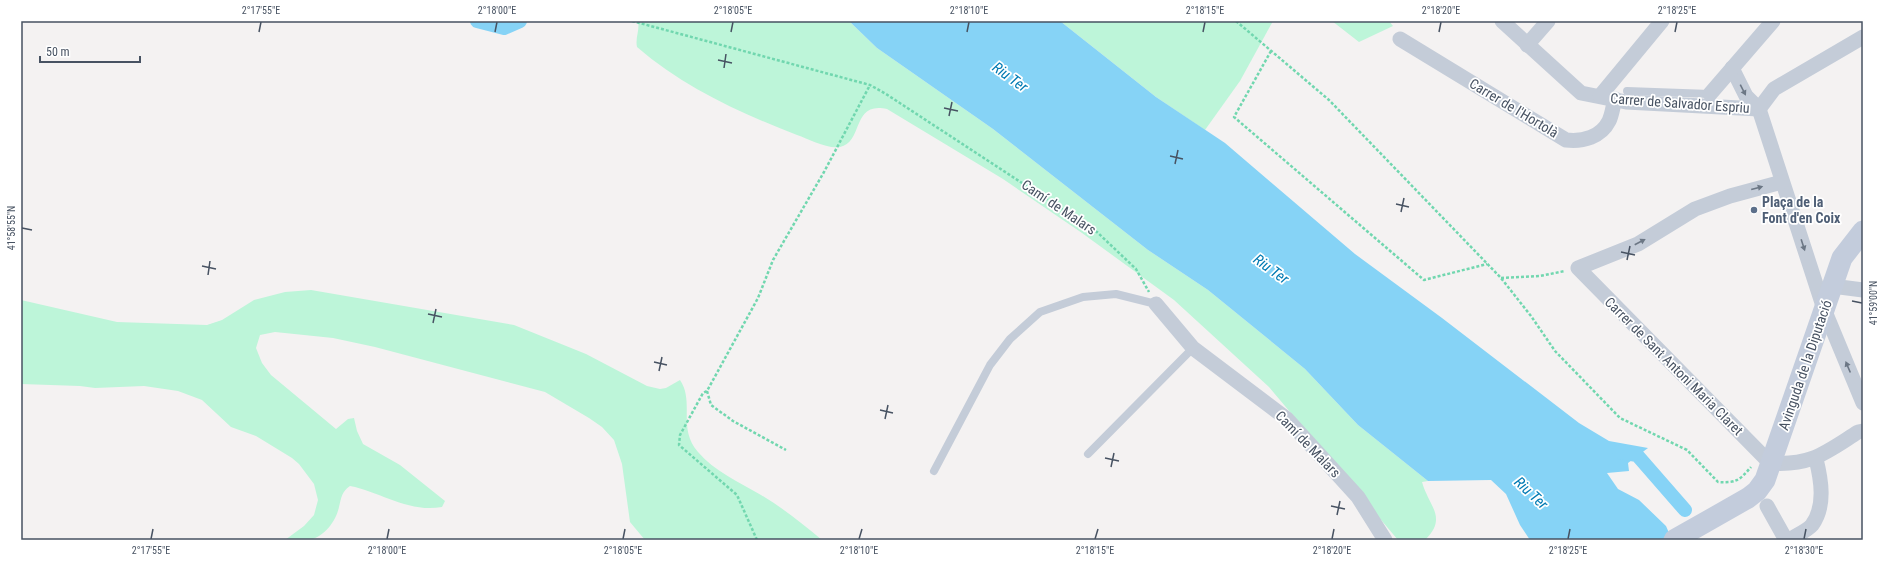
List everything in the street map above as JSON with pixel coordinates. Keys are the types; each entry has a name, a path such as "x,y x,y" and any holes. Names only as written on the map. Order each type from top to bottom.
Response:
{"street":[{"name":"Carrer de Salvador Espriu","path":"1502,21 1581,93 1626,102 1759,109 1774,89 1863,37"},
{"path":"1527,45 1548,21"},
{"path":"1600,96 1662,21"},
{"path":"1710,94 1773,21"},
{"name":"Carrer de l'Hortolà","path":"1400,39 1566,140 1579,142 1595,136 1609,121 1615,99"},
{"path":"1732,68 1746,96 1759,109 1824,309 1863,403"},
{"path":"1578,268 1638,244 1695,209 1730,196 1782,182"},
{"name":"Avinguda de la Diputació","path":"1674,540 1748,498 1757,491 1765,480 1842,258 1863,231"},
{"name":"Carrer de Sant Antoni Maria Claret","path":"1578,268 1770,463"},
{"path":"1832,286 1863,290"},
{"name":"Camí de Malars","path":"1156,304 1193,348 1287,419 1358,497 1385,540"},
{"path":"1770,463 1789,465 1816,459 1858,432 1863,431"},
{"path":"1767,506 1787,540 1812,526 1820,508 1822,489 1816,459"}],"lane":[{"path":"1627,91 1710,94"},
{"path":"934,470 990,365 1010,339 1040,312 1083,297 1116,294 1156,304"},
{"path":"1088,454 1193,348"}],"path":[{"name":"Camí de Malars","path":"632,21 870,86 886,94 1097,232 1136,268 1156,304"},
{"path":"1236,21 1329,100 1488,264 1531,316 1555,351 1620,418 1687,450 1718,482 1733,483 1741,478"},
{"path":"1271,51 1234,117 1424,280 1488,264"},
{"path":"786,450 733,421 711,405 708,391 758,298 773,260 824,172 870,86"},
{"path":"1500,278 1540,276 1578,268"},
{"path":"708,391 702,393 688,418 680,435 679,445 737,495 757,540"}],"green space":[{"path":"638,21 849,21 877,48 993,129 1148,250 1208,290 1305,369 1358,425 1428,481 1422,482 1435,512 1435,525 1432,532 1425,540 1398,540 1269,387 1174,300 1082,233 1003,179 887,109 876,108 868,111 863,116 852,138 847,144 840,147 829,147 754,118 713,98 673,75 637,47"},
{"path":"1060,21 1273,21 1240,81 1205,130 1156,97"},
{"path":"1332,21 1389,21 1393,26 1359,42"},
{"path":"311,290 514,325 586,354 647,386 660,389 666,388 680,380 686,397 688,434 692,443 704,459 719,471 777,505 822,540 645,540 630,522 622,464 614,440 602,427 589,418 545,392 375,347 333,338 275,332 260,335 256,348 262,363 271,375 336,429 348,419 354,418 357,431 363,444 400,465 445,501 442,507 430,508 406,505 350,486 341,498 335,518 325,531 310,540 285,540 304,526 314,515 318,500 314,484 299,464 292,458 256,436 231,427 202,400 178,391 144,386 95,388 21,384 21,300 117,322 207,325 222,320 254,300 285,292"}],"water":[{"name":"Riu Ter","path":"849,21 1060,21 1156,97 1225,143 1355,254 1442,318 1579,423 1609,441 1648,448 1628,463 1629,471 1607,473 1618,489 1639,500 1666,526 1672,540 1530,540 1520,525 1506,494 1491,480 1428,481 1358,425 1305,369 1208,290 1148,250 993,129 877,48"}],"waterway":[{"path":"477,21 504,28 520,21"},
{"path":"1619,452 1637,455 1685,510"}],"place":[{"name":"Plaça de la Font d'en Coix","path":"1754,210"}]}
